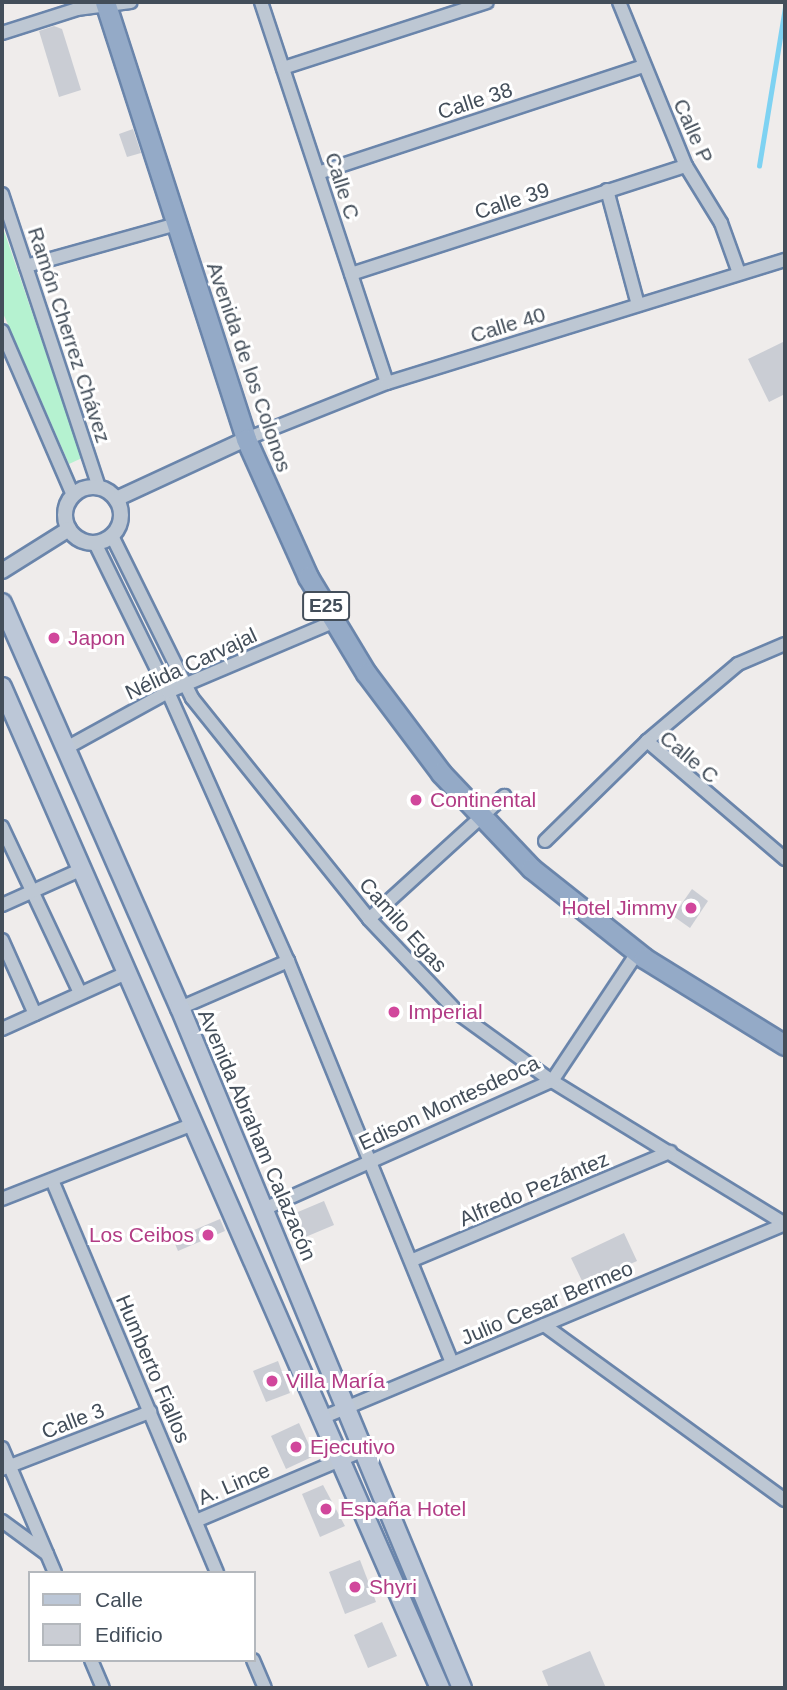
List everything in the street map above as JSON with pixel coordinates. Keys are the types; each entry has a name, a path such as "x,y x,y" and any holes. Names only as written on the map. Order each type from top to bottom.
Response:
{"highway":[{"name":"Avenida de los Colonos","path":"107,5 246,439 308,577 401,724 481,817 575,906 637,953 785,1045"}],"main road":[{"name":"Avenida Abraham Calazacón","path":"2,603 180,1008 462,1688"},
{"path":"3,694 343,1459 440,1688"}],"street":[{"path":"2,33 77,9 131,2"},
{"name":"Calle C","path":"261,2 387,383"},
{"path":"283,68 487,2"},
{"name":"Calle P","path":"619,2 685,166 720,223 739,273"},
{"name":"Calle 38","path":"317,173 644,66"},
{"name":"Calle 39","path":"351,274 685,166"},
{"path":"607,190 638,304"},
{"name":"Ramón Cherrez Chávez","path":"2,194 99,488"},
{"path":"26,266 176,224"},
{"name":"Calle 40","path":"246,439 387,383 785,260"},
{"path":"2,331 73,495 65,512 69,530 94,543 168,692 288,961 413,1261 452,1363"},
{"path":"116,499 246,439"},
{"path":"73,495 99,488 116,499 120,522 112,536 94,543"},
{"path":"2,571 69,530"},
{"name":"Camilo Egas","path":"112,536 185,685 369,919 459,1014 552,1081 785,1224"},
{"name":"Nélida Carvajal","path":"66,748 168,692 335,621"},
{"path":"646,741 738,664 785,644"},
{"name":"Calle C","path":"545,841 646,741 785,859"},
{"path":"369,919 503,796"},
{"path":"2,827 80,993"},
{"path":"2,905 82,869"},
{"path":"2,940 35,1014"},
{"name":"Edison Montesdeoca","path":"264,1209 552,1081 637,953"},
{"path":"180,1008 288,961"},
{"path":"2,1029 128,972"},
{"path":"2,1199 193,1124"},
{"name":"Alfredo Pezántez","path":"413,1261 670,1152"},
{"name":"Humberto Fiallos","path":"52,1180 216,1571"},
{"name":"Julio Cesar Bermeo","path":"324,1417 785,1224"},
{"path":"544,1325 785,1500"},
{"name":"Calle 3","path":"6,1468 150,1412"},
{"path":"2,1448 6,1468 54,1571"},
{"name":"A. Lince","path":"196,1521 364,1450"},
{"path":"2,1521 47,1554"},
{"path":"92,1662 103,1688"},
{"path":"254,1662 265,1688"}],"green space":[{"path":"2,225 82,458 69,464 2,311"}],"building":[{"path":"54,26 62,29 81,90 59,97 39,31"},
{"path":"133,129 141,153 127,157 119,134"},
{"path":"785,341 785,394 769,402 748,359"},
{"name":"Hotel Jimmy","path":"692,889 708,901 690,928 673,916"},
{"path":"324,1201 334,1225 296,1241 286,1217"},
{"path":"220,1219 225,1231 178,1251 173,1239"},
{"path":"624,1233 637,1261 584,1285 571,1258"},
{"path":"278,1361 290,1393 266,1402 253,1371"},
{"path":"299,1423 314,1456 286,1469 271,1436"},
{"path":"323,1485 345,1526 320,1537 302,1494"},
{"path":"360,1560 376,1602 345,1614 329,1572"},
{"path":"382,1622 397,1656 368,1668 354,1635"},
{"path":"590,1651 606,1688 549,1688 542,1671"}],"waterway":[{"path":"759,166 785,8"}],"place":[{"name":"Japon","path":"54,638"},
{"name":"Continental","path":"416,800"},
{"name":"Hotel Jimmy","path":"691,908"},
{"name":"Imperial","path":"394,1012"},
{"name":"Los Ceibos","path":"208,1235"},
{"name":"Villa María","path":"272,1381"},
{"name":"Ejecutivo","path":"296,1447"},
{"name":"España Hotel","path":"326,1509"},
{"name":"Shyri","path":"355,1587"}]}
